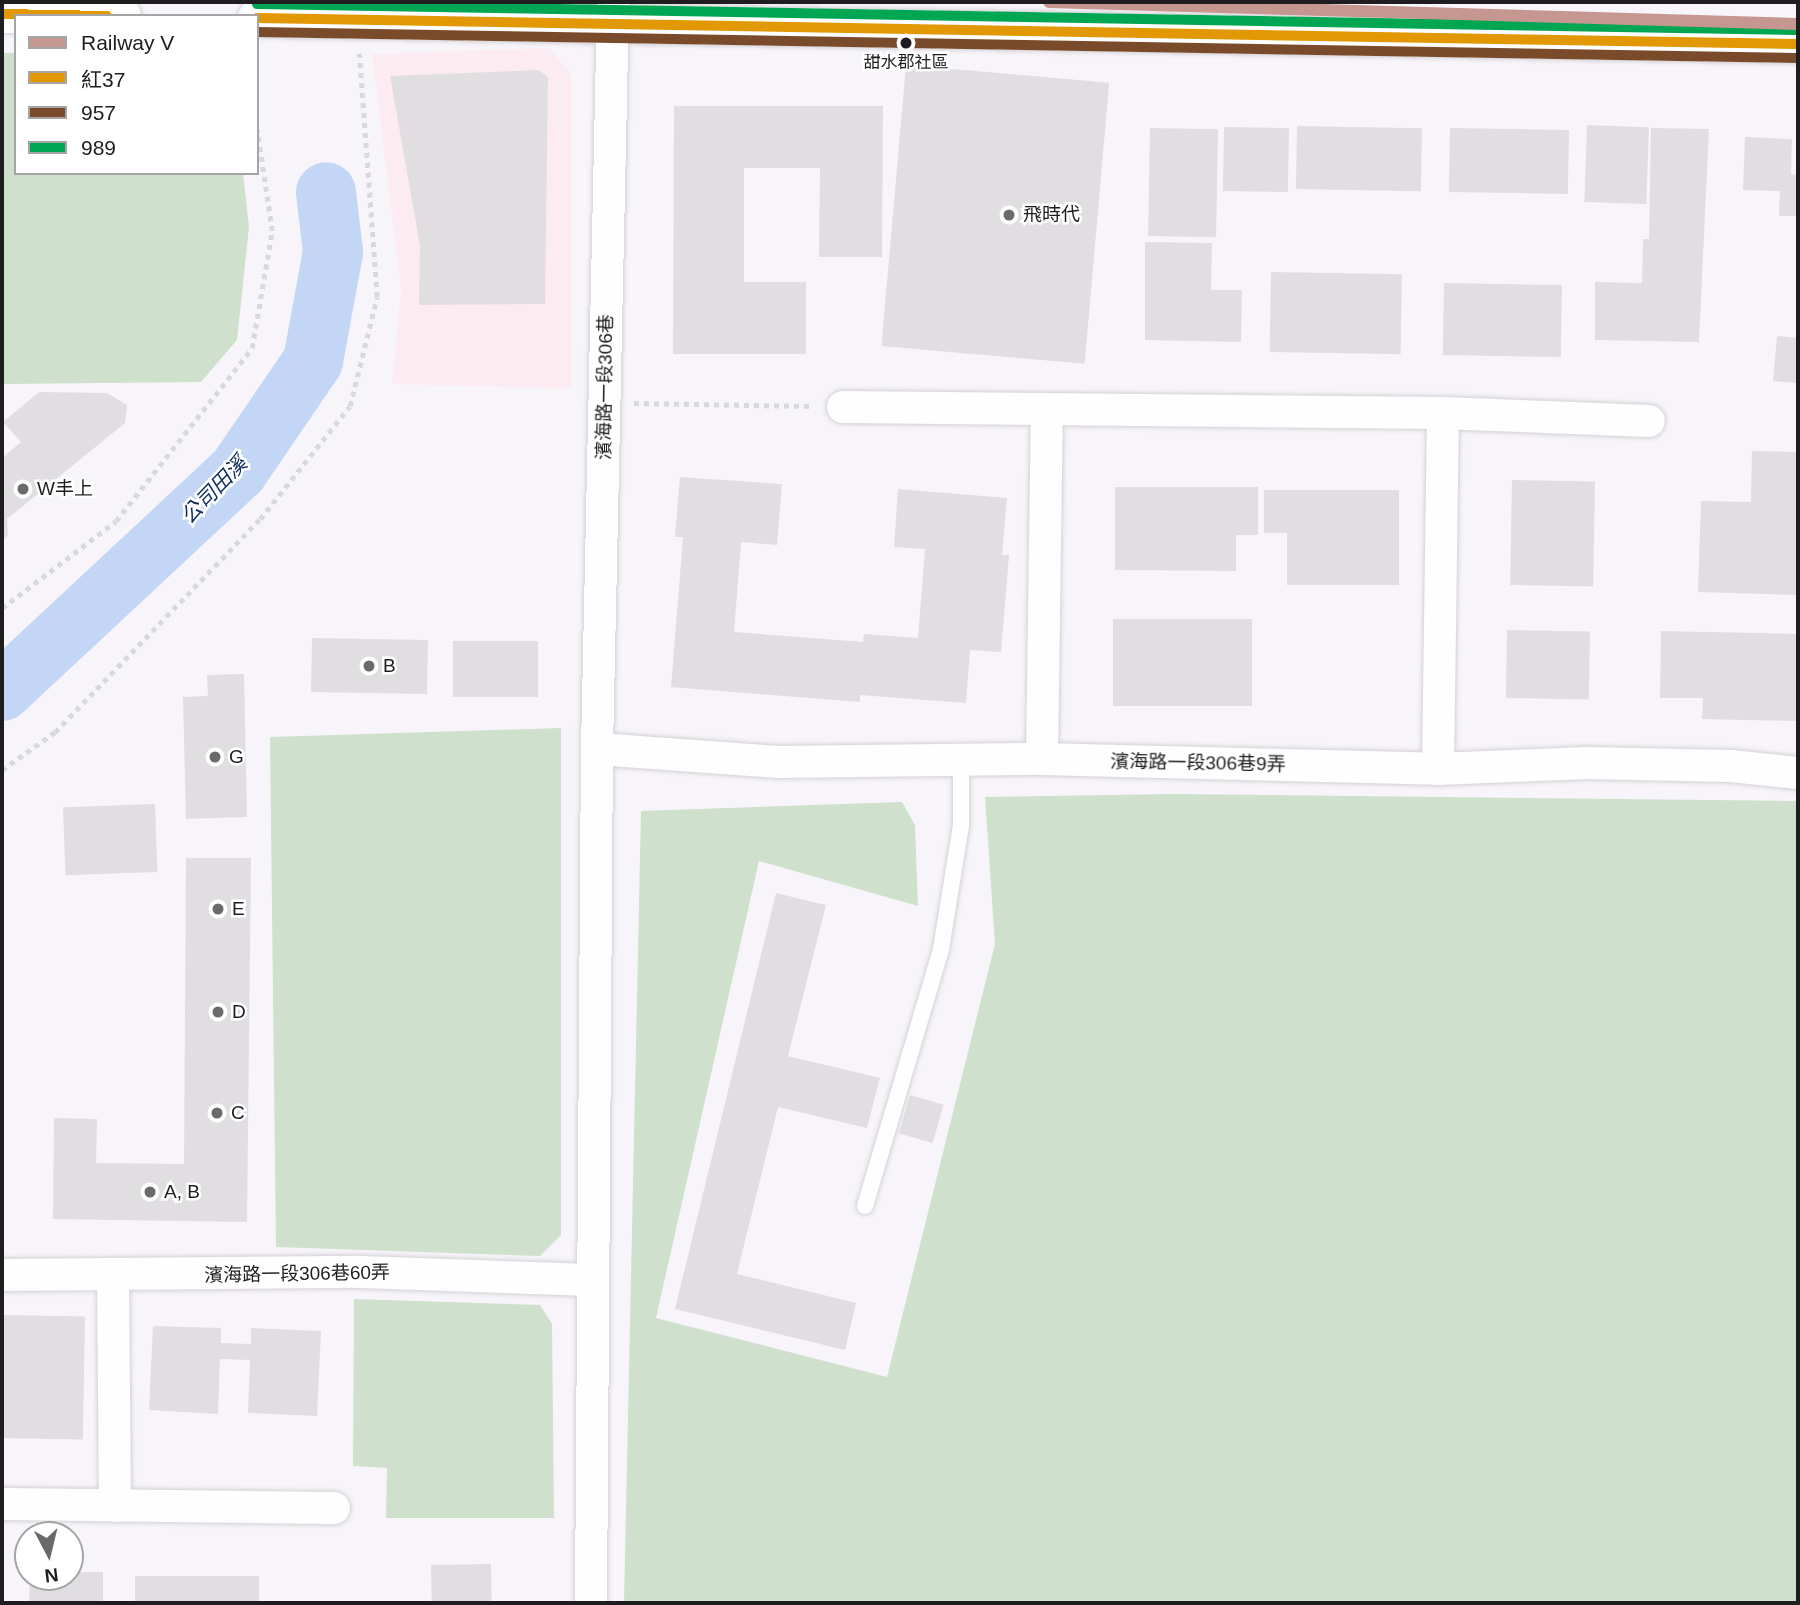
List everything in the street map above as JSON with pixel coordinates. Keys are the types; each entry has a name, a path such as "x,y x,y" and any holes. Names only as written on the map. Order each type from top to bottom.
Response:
{"street":[{"path":"259,18 356,19 613,13 1798,44"},
{"name":"濱海路一段306巷","path":"591,1603 591,1280 597,749 613,13"},
{"path":"843,407 1443,413 1649,421"},
{"path":"1042,760 1047,411"},
{"path":"1438,769 1443,413"},
{"name":"濱海路一段306巷9弄","path":"597,749 779,762 1042,760 1438,769 1586,763 1731,766 1798,773"},
{"name":"濱海路一段306巷60弄","path":"2,1275 113,1277 361,1272 591,1280"},
{"path":"113,1277 115,1506"},
{"path":"2,1504 334,1508"}],"lane":[{"path":"865,1206 941,949 961,825 961,761"}],"path":[{"path":"2,770 55,732 241,538 350,406 377,297 356,19"},
{"path":"2,608 116,521 252,348 272,230 259,143"},
{"path":"605,403 843,407"}],"shaded area":[{"path":"549,48 571,74 571,389 392,384 401,289 372,54"}],"green space":[{"path":"2,53 14,53 14,175 243,175 249,227 237,340 201,382 2,384"},
{"path":"561,728 561,1235 540,1256 276,1247 270,737"},
{"path":"1172,794 1798,801 1798,1603 624,1603 641,811 902,802 915,825 918,906 759,861 656,1318 887,1377 995,944 985,797"},
{"path":"354,1299 540,1305 552,1324 554,1518 386,1518 387,1468 353,1466"}],"building":[{"name":"飛時代","path":"906,65 1109,83 1085,364 881,346"},
{"path":"538,70 548,77 545,304 419,305 420,246 390,76"},
{"path":"674,106 883,106 882,257 819,257 820,168 744,168 744,282 806,282 806,354 673,354"},
{"path":"1587,125 1649,127 1646,204 1584,202"},
{"path":"1297,126 1422,128 1421,191 1296,189"},
{"path":"1224,127 1289,128 1288,192 1223,191"},
{"path":"1150,128 1218,129 1216,237 1148,236"},
{"path":"1450,128 1569,130 1568,194 1449,192"},
{"path":"1651,128 1709,129 1699,342 1595,340 1595,282 1642,283 1643,239 1649,239"},
{"path":"1745,137 1792,139 1791,174 1798,175 1798,216 1779,216 1780,191 1743,190"},
{"path":"1145,242 1212,243 1211,290 1242,290 1241,342 1145,340"},
{"path":"1271,272 1402,274 1401,354 1270,352"},
{"path":"1444,283 1562,285 1561,357 1443,355"},
{"path":"1777,336 1798,338 1798,383 1773,381"},
{"name":"W丰上","path":"39,392 107,393 127,405 125,423 7,519 8,535 2,542 2,458 21,442 3,422"},
{"path":"1752,451 1798,452 1798,595 1698,592 1701,501 1751,502"},
{"path":"680,477 782,484 777,545 741,542 734,632 863,642 864,634 918,638 925,549 894,547 898,489 1007,498 1002,555 1009,555 1001,652 970,650 966,703 860,695 860,702 671,687 683,537 675,537"},
{"path":"1512,480 1595,481 1593,586 1510,585"},
{"path":"1115,487 1258,487 1258,535 1236,535 1236,571 1115,570"},
{"path":"1264,490 1399,490 1399,585 1287,585 1287,533 1264,533"},
{"path":"1113,619 1252,619 1252,706 1113,706"},
{"path":"1507,630 1590,631 1589,699 1506,698"},
{"path":"1661,631 1798,634 1798,721 1702,719 1703,698 1660,698"},
{"name":"B","path":"312,638 428,640 427,694 311,692"},
{"path":"453,641 538,641 538,697 453,697"},
{"name":"G","path":"244,674 247,817 186,819 183,697 208,696 207,675"},
{"path":"155,804 157,872 65,875 63,807"},
{"path":"186,858 251,858 247,1222 53,1219 54,1118 97,1119 96,1163 184,1164"},
{"path":"776,893 826,905 788,1056 880,1078 867,1128 778,1107 737,1274 856,1303 845,1350 675,1309"},
{"path":"910,1095 944,1105 933,1143 899,1133"},
{"path":"2,1315 85,1316 83,1439 2,1438"},
{"path":"153,1326 221,1328 221,1343 251,1344 251,1328 321,1331 317,1416 248,1413 250,1360 220,1359 218,1414 149,1410"},
{"path":"491,1564 492,1603 432,1603 431,1565"},
{"path":"84,1572 103,1572 103,1603 29,1603 29,1591 84,1591"},
{"path":"135,1576 259,1576 259,1603 135,1603"}],"waterway":[{"name":"公司田溪","path":"2,691 238,471 313,361 333,252 326,192"}],"rail line":[{"name":"V","path":"1049,2 1798,24"}],"transit line":[{"name":"989","path":"257,4 1798,30"},
{"name":"紅37","path":"2,14 14,14"},
{"name":"紅37","path":"259,18 1798,44"},
{"name":"957","path":"259,32 1798,58"}],"place":[{"name":"甜水郡社區","path":"906,43"},
{"name":"飛時代","path":"1009,215"},
{"name":"W丰上","path":"23,489"},
{"name":"B","path":"369,666"},
{"name":"G","path":"215,757"},
{"name":"E","path":"218,909"},
{"name":"D","path":"218,1012"},
{"name":"C","path":"217,1113"},
{"name":"A, B","path":"150,1192"}]}
